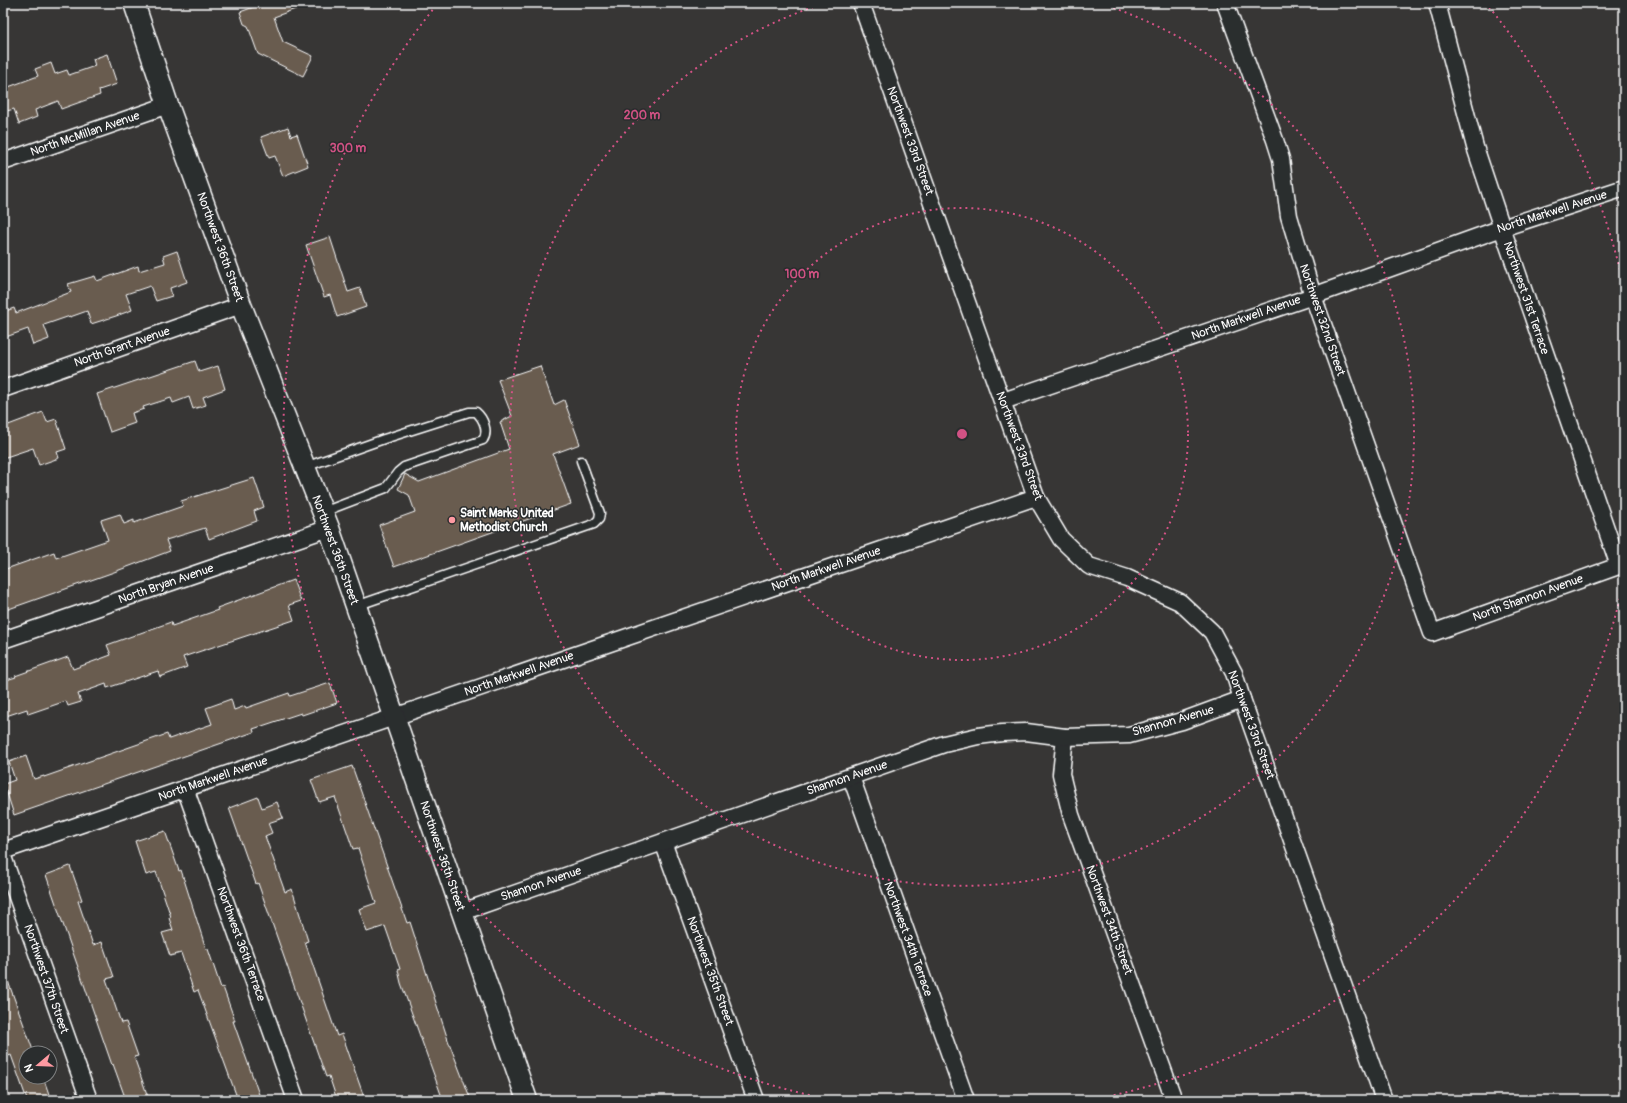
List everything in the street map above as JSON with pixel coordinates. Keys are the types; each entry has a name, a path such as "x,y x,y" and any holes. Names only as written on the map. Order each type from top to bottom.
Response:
{"street":[{"name":"Northwest 36th Street","path":"134,3 168,105 241,305 326,520 527,1100"},
{"name":"Northwest 33rd Street","path":"861,3 1036,497 1061,539 1089,566 1127,578 1180,602 1212,632 1234,673 1384,1100"},
{"name":"Northwest 32nd Street","path":"1226,3 1281,159 1289,216 1313,296 1432,633"},
{"name":"Northwest 31st Terrace","path":"1437,3 1475,147 1502,228 1622,565"},
{"name":"North McMillan Avenue","path":"3,162 168,105"},
{"name":"North Markwell Avenue","path":"1003,401 1313,296 1502,228 1624,188"},
{"name":"North Grant Avenue","path":"3,389 241,305"},
{"name":"North Markwell Avenue","path":"3,851 1036,497"},
{"name":"North Bryan Avenue","path":"3,640 326,520"},
{"name":"North Shannon Avenue","path":"1432,633 1622,565"},
{"name":"Shannon Avenue","path":"462,912 944,744 978,736 1002,733 1026,732 1065,737 1129,735 1182,722 1242,699"},
{"name":"Northwest 34th Street","path":"1065,737 1061,774 1071,815 1174,1100"},
{"name":"Northwest 34th Terrace","path":"851,777 966,1100"},
{"name":"Northwest 36th Terrace","path":"185,788 296,1100"},
{"name":"Northwest 35th Street","path":"663,842 756,1100"},
{"name":"Northwest 37th Street","path":"3,858 89,1100"}],"lane":[{"path":"305,467 384,439 469,412 476,412 483,422 485,433 483,440 404,467 398,472 386,488 326,520"},
{"path":"356,606 594,524 599,519 600,513 581,461"}],"building":[{"path":"265,3 309,3 274,17 283,42 313,56 303,76 258,54 248,26 244,24 240,12"},
{"path":"107,54 117,84 99,90 100,95 61,109 58,101 35,110 37,117 19,124 14,109 3,112 3,89 38,76 35,69 51,63 55,74 67,70 69,75 95,66 93,59"},
{"path":"288,127 291,136 297,134 308,166 283,176 275,156 269,158 261,137"},
{"path":"330,237 348,292 360,288 366,307 337,317 330,295 324,297 306,245"},
{"path":"177,251 187,282 170,288 172,296 156,301 150,286 126,294 132,310 116,316 91,324 87,311 44,325 49,339 33,345 28,329 3,338 3,312 14,308 16,313 71,292 68,284 95,276 97,281 138,266 139,271 165,263 163,256"},
{"path":"195,361 199,372 218,366 225,389 203,397 206,405 193,409 189,397 173,403 171,398 143,407 144,409 132,413 135,423 110,432 97,394"},
{"path":"540,366 554,405 564,400 580,444 553,454 571,504 394,567 379,525 415,512 409,495 398,489 405,474 419,482 509,449 500,422 512,416 498,380"},
{"path":"43,412 47,422 56,419 66,449 57,452 59,458 39,465 33,448 3,458 3,427"},
{"path":"254,478 264,507 254,511 257,521 209,539 205,528 166,540 170,551 3,611 3,570 54,552 56,558 108,540 101,520 120,514 124,524 134,520 134,523 183,506 181,501"},
{"path":"293,580 301,601 289,605 294,620 183,657 187,667 160,677 158,671 107,688 106,684 78,694 81,702 68,706 66,701 28,714 27,709 3,717 3,681 68,657 73,669 111,655 107,645 171,622 172,626 218,610 217,608"},
{"path":"330,683 337,703 253,729 254,732 14,815 4,784 15,780 9,762 26,756 34,779 44,777 167,734 169,739 212,724 206,708 231,699 234,710 245,706 246,708 289,693 290,696"},
{"path":"352,766 407,923 410,922 448,1040 471,1100 443,1100 401,983 398,970 400,969 385,926 367,932 359,909 376,903 358,848 353,849 335,797 319,802 311,780"},
{"path":"258,797 262,808 277,802 283,818 268,823 272,833 265,836 285,892 292,889 308,941 305,942 337,1036 342,1034 365,1100 337,1100 329,1076 326,1077 258,883 256,884 229,808"},
{"path":"165,831 179,871 181,870 206,949 208,949 221,988 223,987 235,1021 233,1021 261,1100 238,1100 198,990 194,992 181,953 170,956 162,933 173,930 169,918 171,917 156,872 146,875 135,841"},
{"path":"70,866 82,900 78,901 93,945 102,942 114,977 106,979 121,1023 126,1022 138,1056 134,1057 149,1100 126,1100 113,1064 112,1065 46,875"},
{"path":"3,973 5,973 31,1045 18,1045 18,1075 11,1055 3,1058"},
{"path":"22,1085 46,1085 51,1100 27,1100"}],"place":[{"name":"Saint Marks United Methodist Church","path":"452,520"}]}
